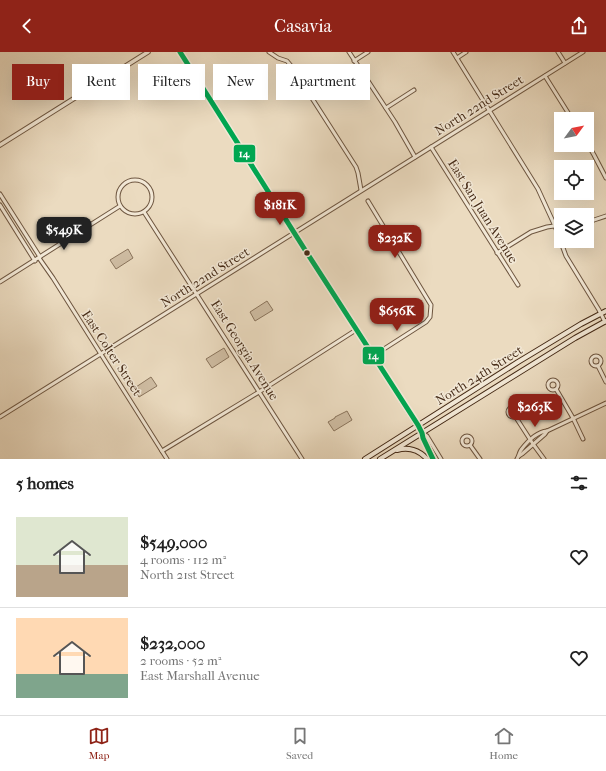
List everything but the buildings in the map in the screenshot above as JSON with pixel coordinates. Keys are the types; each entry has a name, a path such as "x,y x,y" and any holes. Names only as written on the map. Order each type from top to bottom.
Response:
{"main road":[{"name":"North 24th Street","path":"365,459 518,362 577,326 606,311"},
{"name":"North 24th Street","path":"380,459 578,336 606,321"},
{"path":"518,362 523,370"},
{"path":"394,450 403,448 411,449 421,453 427,459"}],"street":[{"path":"0,145 148,52"},
{"path":"180,52 294,233 418,425 433,459"},
{"path":"269,52 286,61 292,67 356,167 362,190"},
{"path":"349,52 386,108 415,157"},
{"path":"354,61 368,52"},
{"path":"453,52 538,189 554,224"},
{"path":"457,58 466,52"},
{"path":"558,52 565,63"},
{"name":"North 22nd Street","path":"0,418 583,52"},
{"path":"545,76 568,112"},
{"path":"386,108 414,90"},
{"name":"East San Juan Avenue","path":"431,147 518,285"},
{"path":"592,152 606,178"},
{"path":"139,180 148,186 152,197 151,203 144,212 139,214 128,213 120,206 118,195 120,189 128,181 139,180"},
{"name":"East Colter Street","path":"0,194 167,459"},
{"path":"368,201 431,305 430,317 423,324 373,356"},
{"path":"0,205 35,261"},
{"path":"0,282 120,206"},
{"name":"East Georgia Avenue","path":"144,212 302,459"},
{"path":"594,220 606,216"},
{"path":"497,253 531,232 554,226"},
{"path":"563,248 566,256 606,321"},
{"path":"162,451 259,392 356,330"},
{"path":"598,366 606,382"},
{"path":"556,389 583,439"},
{"path":"518,458 520,452 530,440 606,403"},
{"path":"515,416 544,459"},
{"path":"518,458 547,431"},
{"path":"422,433 427,436 441,459"},
{"path":"470,445 480,459"}],"shaded area":[{"path":"128,249 133,258 116,269 110,260"},
{"path":"267,301 273,310 255,321 250,312"},
{"path":"224,348 229,357 212,368 206,359"},
{"path":"151,377 157,386 139,397 133,389"},
{"path":"347,411 352,420 334,431 328,422"}],"transit line":[{"name":"14","path":"180,52 418,425 433,459"}]}
